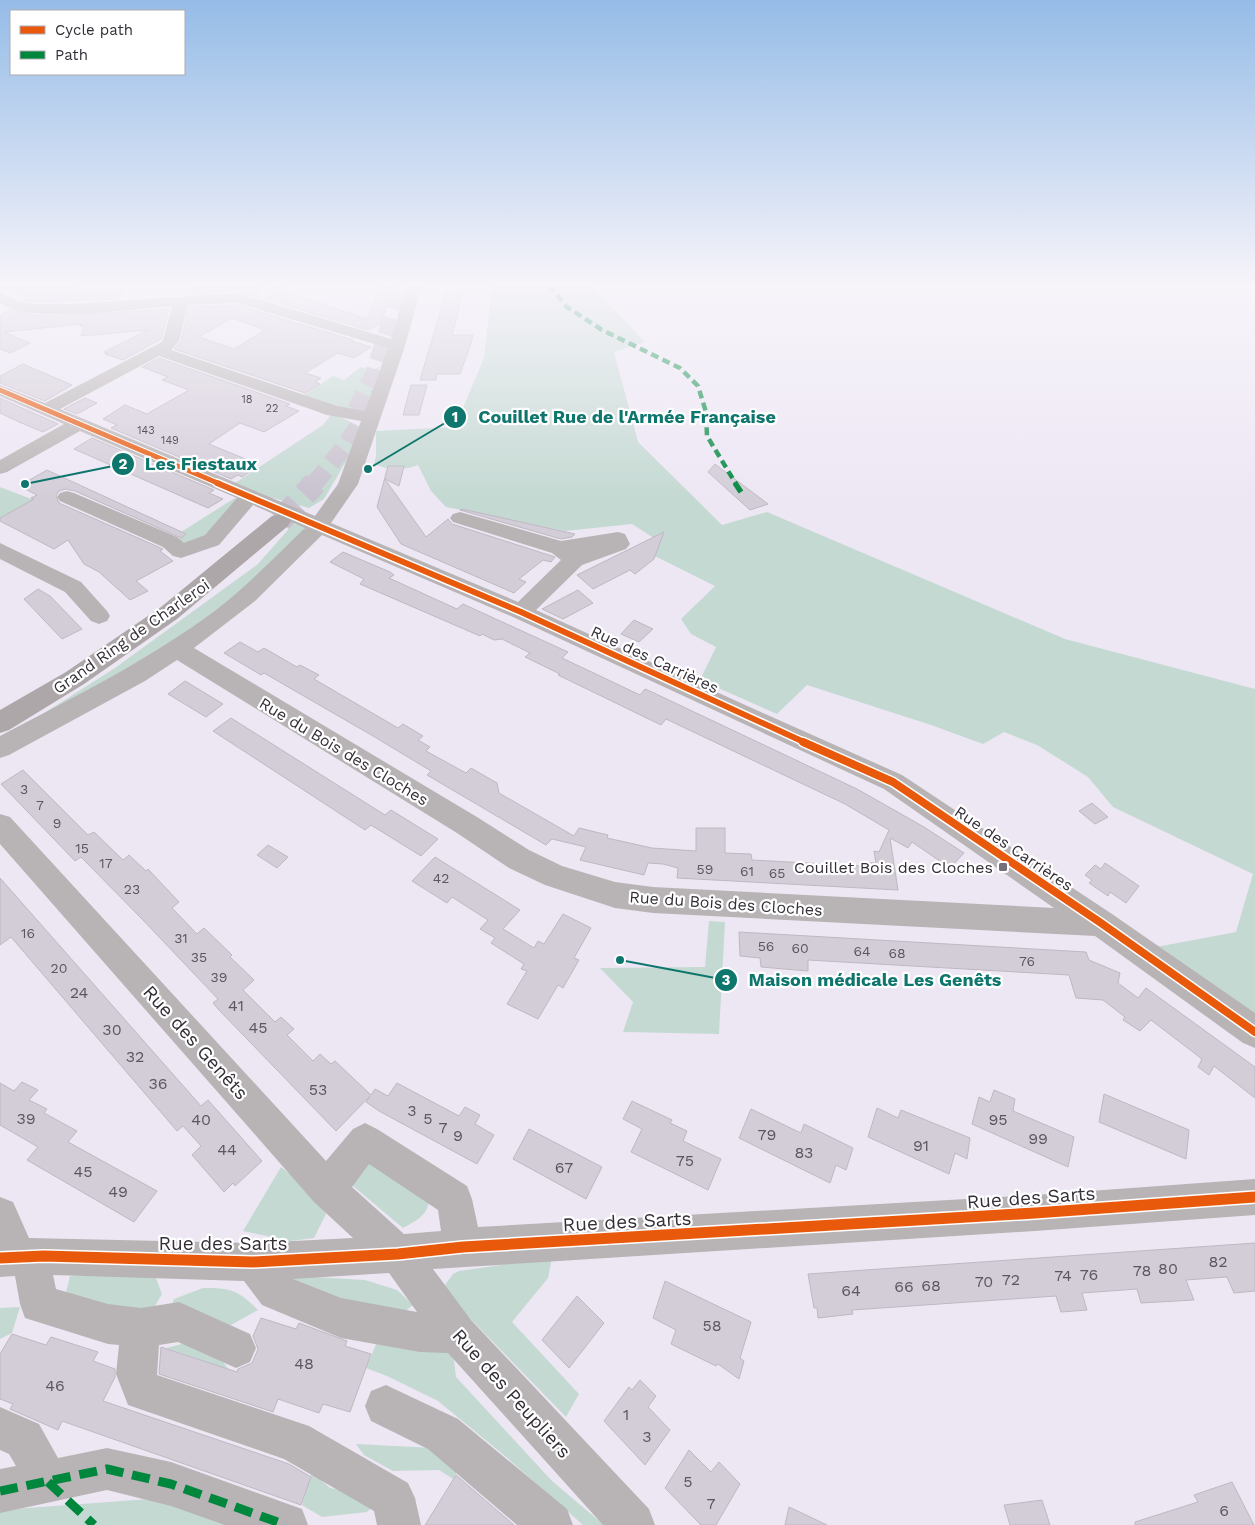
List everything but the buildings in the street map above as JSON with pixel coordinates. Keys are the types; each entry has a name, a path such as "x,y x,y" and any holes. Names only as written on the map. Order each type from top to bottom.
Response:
{"highway":[{"name":"Grand Ring de Charleroi","path":"0,703 60,668 153,604 217,555 263,511"},
{"name":"Grand Ring de Charleroi","path":"0,723 75,678 169,613 263,511"}],"street":[{"path":"45,410 149,356"},
{"path":"174,356 333,411 372,418"},
{"path":"0,748 136,675 230,610 265,580 318,527 348,484 393,356"},
{"name":"Rue des Carrières","path":"0,390 78,424 263,511 318,527 521,612 734,711 893,782 1100,923 1255,1032"},
{"path":"0,468 78,424"},
{"path":"67,497 170,542 181,551 212,540 263,511"},
{"path":"460,518 567,554 521,612"},
{"path":"0,550 73,587 99,616"},
{"name":"Rue du Bois des Cloches","path":"177,648 392,781 467,825 518,859 555,876 615,895 653,900 770,907 1100,923"},
{"name":"Rue des Genêts","path":"0,825 327,1189 398,1254"},
{"path":"327,1189 365,1141 454,1199 463,1247"},
{"name":"Rue des Sarts","path":"16,1257 253,1262 1255,1197"},
{"path":"0,1215 16,1257 39,1304 108,1324 141,1328 179,1322 236,1348"},
{"name":"Rue des Peupliers","path":"398,1254 457,1334 633,1525"},
{"path":"253,1262 276,1291 341,1318 420,1332 457,1334"},
{"path":"141,1328 136,1374 142,1391 294,1441 393,1498 399,1525"},
{"path":"386,1406 443,1434 550,1525"},
{"path":"0,1428 24,1439 48,1482"},
{"path":"0,1491 107,1469 171,1484 286,1525"}],"green space":[{"path":"484,356 615,356 638,442 722,525 767,512 1065,639 1255,689 1255,1020 1151,948 1236,932 1253,874 1113,807 1088,777 1037,745 1004,732 983,744 807,685 777,714 700,680 716,647 691,634 681,619 715,586 655,556 660,542 632,524 565,531 446,507 431,491 418,465 396,469 374,464 376,456 376,431 455,427"},
{"path":"380,366 372,394 362,411 336,407 304,395 333,376 344,380 361,367 372,371"},
{"path":"332,413 365,429 324,499 309,508 266,496 235,483 323,425"},
{"path":"0,487 34,500 0,519"},
{"path":"235,498 241,502 228,517 189,548 176,541 185,534 181,532"},
{"path":"293,524 305,526 304,533 223,608 169,645 19,729 115,668 258,564"},
{"path":"709,921 725,922 719,1034 623,1032 633,1002 600,968 705,967"},
{"path":"365,1158 429,1196 429,1202 422,1216 403,1228 353,1186 357,1162"},
{"path":"281,1167 312,1192 326,1214 314,1238 290,1241 243,1231"},
{"path":"552,1258 548,1278 512,1322 579,1394 566,1417 453,1301 445,1285 453,1274 459,1271"},
{"path":"154,1273 162,1294 152,1311 64,1301 70,1276"},
{"path":"281,1275 365,1280 397,1290 413,1305 399,1316 359,1308"},
{"path":"203,1288 227,1290 239,1294 258,1310 231,1325 169,1312 174,1299"},
{"path":"20,1307 12,1333 0,1339 0,1308"},
{"path":"190,1342 218,1354 228,1369 166,1348"},
{"path":"377,1342 453,1353 456,1377 552,1481 604,1525 583,1525 505,1456 438,1401 366,1368"},
{"path":"356,1444 434,1448 459,1469 453,1479 439,1470 393,1471 364,1455"},
{"path":"312,1472 330,1488 380,1501 367,1512 322,1517 302,1505"},
{"path":"163,1498 237,1525 0,1525 0,1510"}],"tunnel":[{"path":"356,410 373,376 380,356"},
{"path":"314,484 346,445 379,395"},
{"path":"280,521 315,483"}],"marked path":[{"path":"656,356 680,368 698,386 706,412 707,436 741,492"},
{"path":"0,1491 107,1469 171,1484 286,1525"},
{"path":"48,1482 94,1525"}],"cycle path":[{"path":"0,390 521,612 734,711 893,782 1101,923 1255,1032"},
{"path":"0,1258 44,1256 253,1262 398,1254 463,1247 1035,1213 1255,1197"}],"place":[{"name":"Couillet Rue de l'Armée Française","path":"368,469"},
{"name":"Les Fiestaux","path":"25,484"},
{"name":"Couillet Bois des Cloches","path":"1003,867"},
{"name":"Maison médicale Les Genêts","path":"620,960"}]}
